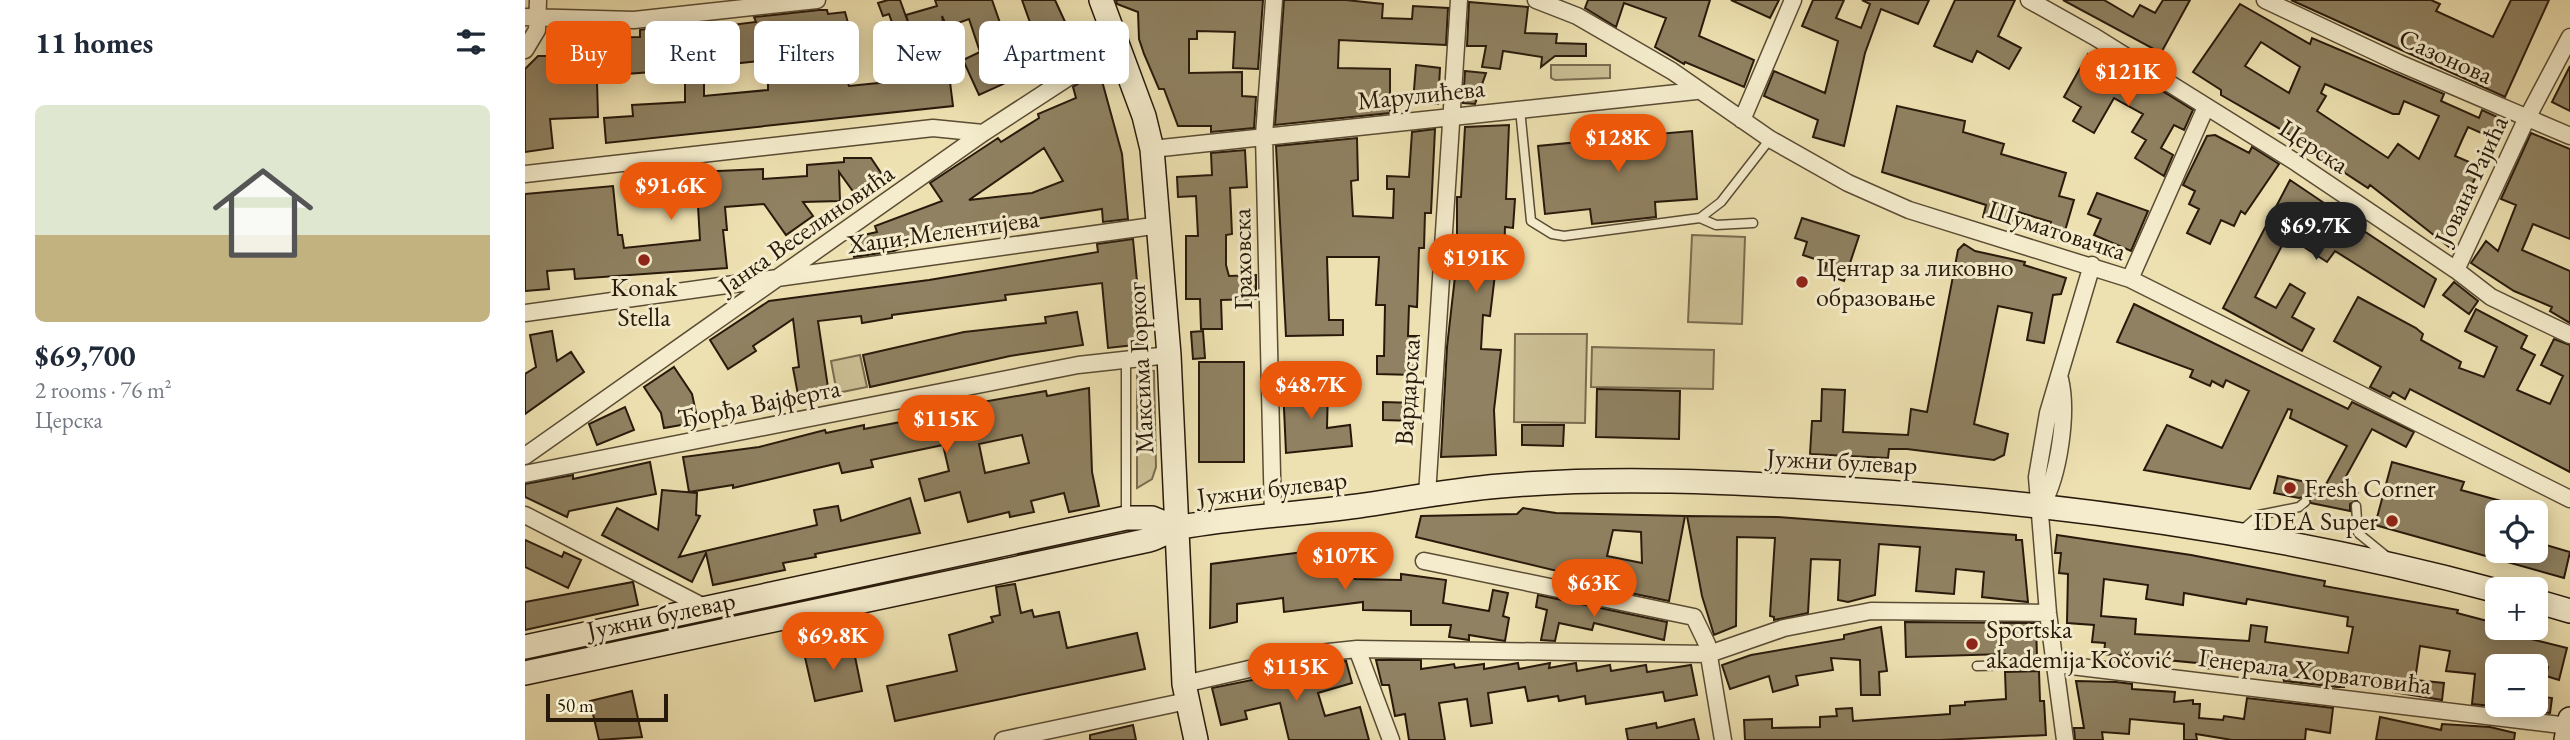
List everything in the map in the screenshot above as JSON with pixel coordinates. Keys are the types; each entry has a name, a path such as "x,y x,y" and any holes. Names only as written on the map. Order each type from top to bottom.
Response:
{"main road":[{"name":"Максима Горког","path":"1101,0 1109,21"},
{"name":"Максима Горког","path":"1129,76 1144,116 1151,149 1160,225 1185,692 1196,740"},
{"name":"Јужни булевар","path":"525,673 1149,540 1176,528 1427,495 1539,484 1758,484 2042,505 2240,532 2395,564 2485,588"},
{"name":"Јужни булевар","path":"525,647 1126,518 1152,518 1176,528"},
{"path":"2548,605 2570,611"}],"street":[{"path":"525,50 533,40 534,11 634,20 817,0"},
{"name":"Граховска","path":"1273,517 1264,135 1274,0"},
{"name":"Вардарска","path":"1427,495 1459,0"},
{"name":"Шуматовачка","path":"1536,0 1577,16 1672,71 1696,91 1770,139 1894,204 2130,279 2570,499"},
{"path":"1742,120 1793,0"},
{"name":"Церска","path":"2029,0 2297,163 2456,270 2491,297 2570,335"},
{"name":"Сазонова","path":"2265,0 2570,136"},
{"name":"Јована Рајића","path":"2456,270 2527,118 2570,37"},
{"name":"Јанка Веселиновића","path":"525,456 983,134 1059,84"},
{"name":"Марулићева","path":"1151,149 1696,91"},
{"path":"2130,279 2206,107"},
{"path":"525,174 933,128 983,134"},
{"name":"Хаџи-Мелентијева","path":"525,313 1160,225"},
{"path":"2065,740 2048,613 2042,505 2049,494 2056,466 2063,415 2060,379 2092,265"},
{"name":"Ђорђа Вајферта","path":"525,474 1018,376 1168,355"},
{"path":"525,515 706,608"},
{"path":"1424,561 1688,614 1698,620 1709,654 1723,740"},
{"path":"1010,739 1319,653 1357,649 1709,654 1783,624 1871,611 2048,613"},
{"path":"1357,649 1391,740"},
{"name":"Генерала Хорватовића","path":"2055,664 2568,728"}],"lane":[{"path":"1520,109 1531,221 1552,234 1564,236 1700,218 1721,202 1770,139"},
{"path":"1700,218 1716,225 1753,223"},
{"path":"1126,359 1126,518"},
{"path":"2240,532 2259,515 2299,507 2305,502"},
{"path":"2356,506 2358,533 2395,564"},
{"path":"1977,666 2055,664"}],"shaded area":[{"path":"1551,65 1610,65 1610,78 1555,80 1551,78"},
{"path":"1692,235 1745,237 1742,324 1688,322"},
{"path":"1515,334 1587,334 1585,423 1514,422"},
{"path":"1592,347 1714,350 1713,389 1591,387"},
{"path":"860,355 867,387 837,393 831,361"},
{"path":"1144,370 1154,371 1156,467 1152,479 1137,488 1137,374"}],"building":[{"path":"900,0 908,21 892,21 889,14 883,16 878,3"},
{"path":"935,0 992,0 999,21 979,21 979,49 969,19 944,21 942,16 943,21 908,21 906,15 937,6"},
{"path":"1022,0 1055,0 1065,21 1030,21"},
{"path":"1116,0 1263,0 1258,69 1233,68 1235,32 1197,31 1197,39 1189,39 1189,73 1242,72 1242,96 1256,97 1254,128 1211,132 1211,126 1178,126 1164,89 1159,89 1144,54 1139,39 1138,12 1117,4"},
{"path":"1284,0 1346,0 1383,4 1382,18 1412,19 1413,6 1448,8 1446,45 1339,40 1338,68 1390,69 1390,113 1275,125"},
{"path":"1588,0 1710,0 1699,36 1754,60 1744,87 1685,62 1684,64 1655,47 1666,18 1624,3 1616,27 1585,8"},
{"path":"1731,0 1779,0 1770,18"},
{"path":"1813,0 1844,0 1836,18 1861,28 1870,4 1862,0 1929,0 1918,24 1881,9 1865,53 1844,146 1813,137 1818,120 1764,96 1774,71 1825,93 1838,41 1802,26"},
{"path":"1955,0 2015,0 1998,36 2021,48 2009,69 1977,51 1972,62 1934,46"},
{"path":"2063,0 2104,0 2133,17 2140,5 2155,13 2163,0 2190,0 2161,53"},
{"path":"2291,0 2431,0 2440,4 2436,11 2493,37 2511,0 2549,0 2505,97"},
{"path":"1469,2 1528,7 1525,33 1557,34 1556,43 1586,44 1586,56 1555,56 1541,67 1542,57 1503,51 1500,69 1482,67 1486,46 1467,46"},
{"path":"2240,4 2310,44 2312,38 2444,94 2441,101 2479,118 2482,110 2506,121 2497,140 2468,127 2462,140 2455,156 2481,167 2464,200 2468,203 2449,247 2370,185 2368,188 2313,152 2315,149 2221,95 2221,90 2193,72","holes":["2261,42 2300,67 2289,93 2245,66","2325,84 2393,114 2399,114 2404,101 2439,116 2419,159 2398,144 2388,158 2317,111 2326,96 2321,93"]},
{"path":"827,10 828,14 845,12 847,21 756,21 754,17"},
{"path":"754,22 754,62 740,63 740,24"},
{"path":"645,29 645,73 631,74 631,37 640,37 640,30"},
{"path":"979,52 979,84 1003,84 979,95 965,59"},
{"path":"2088,54 2135,80 2138,76 2193,110 2184,130 2174,125 2161,148 2173,155 2164,176 2135,158 2146,140 2132,132 2143,114 2114,98 2094,133 2073,121 2081,107 2064,97"},
{"path":"538,56 546,56 546,84 597,84 598,117 550,119 553,148 525,152 525,69"},
{"path":"1416,65 1440,68 1438,104 1413,102"},
{"path":"2570,66 2570,111 2552,102"},
{"path":"1465,71 1486,73 1475,104 1463,103"},
{"path":"685,84 704,84 704,96 768,90 768,84 950,84 953,106 606,143 604,118 633,116 632,105 685,102"},
{"path":"1078,84 1103,84 1122,154 1128,219 1103,222 1102,209 990,226 990,232 940,237 940,233 894,251 854,257 852,242 860,240 859,236 877,232 875,226 942,201 930,183 998,138 1001,142 1039,118 1038,114 1076,98 1073,87","holes":["1044,148 1063,181 1032,193 969,200"]},
{"path":"1897,106 1965,121 1963,132 2004,144 2001,154 2066,173 2059,196 2074,200 2062,241 2047,237 2051,222 2015,211 2010,226 1983,217 1986,205 1882,172"},
{"path":"1509,125 1506,199 1515,199 1513,228 1505,227 1504,258 1497,258 1490,316 1483,315 1481,349 1501,350 1494,410 1496,455 1441,457 1447,347 1457,259 1457,197 1461,197 1465,127"},
{"path":"1435,129 1431,213 1425,213 1424,248 1419,248 1417,307 1409,306 1408,336 1419,336 1415,375 1377,374 1377,356 1384,356 1385,305 1376,305 1379,257 1327,257 1329,320 1343,320 1343,335 1286,336 1276,146 1357,138 1358,180 1351,181 1353,216 1393,218 1394,189 1387,189 1387,176 1409,177 1412,132"},
{"path":"1634,129 1635,136 1692,131 1697,199 1655,202 1656,217 1592,224 1590,209 1545,214 1538,146 1589,141 1589,134"},
{"path":"2531,133 2570,149 2570,239 2533,224 2522,250 2570,271 2570,323 2550,311 2552,307 2514,291 2471,263 2486,241 2498,251 2516,205 2501,199"},
{"path":"2215,135 2249,153 2252,147 2279,164 2245,214 2241,211 2234,226 2221,220 2210,244 2187,233 2199,209 2189,204 2195,191 2183,185 2207,136"},
{"path":"1245,150 1247,187 1230,188 1232,234 1226,235 1226,265 1229,276 1256,275 1256,299 1221,300 1222,329 1201,329 1200,299 1186,299 1186,236 1198,236 1196,196 1178,197 1177,177 1212,175 1211,153"},
{"path":"844,158 871,158 885,179 857,197 839,172 840,201 803,202 813,216 786,235 764,204 725,207 727,230 723,230 727,268 575,279 574,269 547,271 549,289 525,291 525,194 613,186 618,235 622,235 624,248 700,240 696,172 763,169 763,179 807,176 807,165 844,162"},
{"path":"2290,180 2330,207 2333,203 2352,216 2349,221 2436,279 2424,307 2335,251 2327,262 2287,236 2255,297 2276,308 2290,284 2305,293 2292,317 2314,329 2302,351 2223,308"},
{"path":"2097,193 2148,211 2131,251 2094,235 2101,219 2088,214"},
{"path":"1802,218 1859,236 1844,281 1823,274 1827,263 1803,255 1807,242 1795,238"},
{"path":"1133,239 1143,344 1108,348 1102,283 1005,295 1006,300 892,315 892,318 862,323 861,316 818,321 829,394 799,400 793,368 799,367 793,319 753,346 756,351 728,369 710,340 769,301 929,280 1098,252 1097,244"},
{"path":"1964,244 1975,251 2025,262 2024,265 2066,278 2061,294 2053,295 2044,343 2027,340 2032,313 1998,306 1974,424 2008,434 2004,455 1994,460 1907,449 1889,449 1888,458 1810,454 1812,421 1821,421 1822,389 1845,390 1843,432 1908,435 1911,409 1927,412 1958,250"},
{"path":"2454,282 2478,301 2469,314 2443,295"},
{"path":"2358,297 2416,328 2423,334 2421,340 2461,362 2459,368 2484,377 2497,347 2465,331 2476,309 2527,336 2521,348 2535,355 2517,390 2550,404 2563,376 2541,365 2554,339 2570,345 2570,472 2410,389 2405,399 2393,392 2390,397 2370,387 2381,367 2334,341"},
{"path":"2134,304 2348,409 2352,402 2414,432 2406,447 2372,429 2339,489 2358,493 2357,500 2350,504 2350,511 2311,503 2307,496 2299,498 2274,493 2278,476 2325,486 2347,446 2290,418 2292,410 2288,409 2250,489 2144,470 2167,425 2222,448 2249,391 2226,380 2223,387 2212,381 2210,386 2190,377 2193,370 2117,342"},
{"path":"1077,312 1083,345 1010,356 870,387 863,355 964,332 1046,323 1045,317"},
{"path":"552,331 557,361 571,352 584,372 525,414 525,374 536,367 530,335"},
{"path":"1203,331 1205,358 1193,359 1191,332"},
{"path":"1199,362 1244,362 1244,462 1199,462"},
{"path":"674,367 692,394 698,422 664,428 661,413 644,387"},
{"path":"1283,386 1328,387 1327,428 1350,425 1352,446 1286,453"},
{"path":"1089,388 1092,472 1099,506 1069,512 1064,493 1031,501 1034,512 1010,517 1009,512 968,522 960,492 925,501 919,479 949,471 943,445 871,460 873,467 842,473 839,463 733,488 733,485 689,492 683,457 759,447 825,430 826,433 864,425 864,429 937,415 938,421 973,413 971,404 1046,391 1047,396","holes":["1022,435 1029,463 985,473 979,444"]},
{"path":"1597,389 1680,391 1679,439 1596,437"},
{"path":"1383,402 1415,403 1415,421 1383,420"},
{"path":"625,407 634,430 597,445 589,424"},
{"path":"1522,425 1564,425 1563,446 1522,445"},
{"path":"650,462 656,494 569,511 567,517 525,497 525,484 573,475 573,479"},
{"path":"2392,462 2464,482 2461,490 2497,500 2485,500 2485,556 2375,525"},
{"path":"662,490 697,493 696,515 700,516 679,557 817,525 814,510 838,506 841,521 910,498 920,533 815,554 816,557 783,563 785,570 713,585 706,553 692,582 602,535 617,508 658,530"},
{"path":"1523,508 1556,513 1685,516 1669,601 1606,588 1607,583 1416,537 1421,516 1517,514","holes":["1613,530 1641,532 1642,563 1607,556"]},
{"path":"1687,516 1777,517 2016,535 2016,540 2022,540 2028,602 1982,597 1984,572 1956,569 1954,594 1916,591 1920,547 1879,544 1875,595 1848,602 1838,600 1840,560 1811,559 1808,613 1774,620 1774,617 1770,616 1775,538 1737,537 1736,626 1714,635 1702,596"},
{"path":"2057,535 2191,555 2325,581 2324,586 2458,610 2457,613 2485,620 2485,640 2535,640 2567,648 2559,680 2548,677 2548,654 2485,654 2485,705 2472,704 2475,674 2446,671 2450,651 2420,646 2415,680 2444,683 2442,700 2393,692 2393,687 2344,684 2344,687 2337,687 2284,681 2283,678 2251,672 2206,668 2207,664 2104,654 2105,643 2092,642 2094,625 2067,623 2068,574 2059,573 2061,553 2055,553","holes":["2104,579 2148,585 2146,599 2183,605 2184,593 2246,604 2247,599 2348,617 2347,626 2353,627 2348,653 2265,642 2267,627 2251,625 2249,641 2135,634 2136,619 2101,616"]},
{"path":"525,540 562,557 564,552 581,560 568,588 525,567"},
{"path":"1350,546 1355,579 1401,580 1401,574 1446,580 1443,603 1489,611 1493,590 1508,593 1503,616 1509,618 1505,641 1469,635 1469,640 1449,637 1451,625 1411,625 1411,611 1363,610 1363,602 1284,612 1283,598 1237,604 1237,622 1210,628 1211,564"},
{"path":"2548,546 2570,552 2564,578 2511,563 2548,563"},
{"path":"633,582 638,605 525,630 525,602"},
{"path":"1015,584 1021,613 1032,610 1034,617 1059,612 1067,648 1137,633 1145,669 895,721 887,686 957,671 949,635 993,622 991,617 1000,615 996,587"},
{"path":"1538,595 1667,622 1664,640 1594,623 1592,630 1559,623 1555,641 1541,640 1547,610 1536,607"},
{"name":"Sportska akademija Kočović","path":"1905,622 2036,623 2037,658 2005,659 2005,654 1906,657"},
{"path":"1881,627 1887,671 1879,672 1880,695 1861,695 1860,660 1831,658 1833,670 1796,676 1798,685 1773,692 1769,676 1730,689 1722,665 1751,655 1844,639 1844,635"},
{"path":"852,642 862,691 815,701 804,653"},
{"path":"1376,660 1421,660 1421,669 1454,664 1455,668 1484,664 1484,669 1518,663 1519,669 1550,663 1549,668 1576,663 1577,671 1610,665 1611,671 1646,665 1647,672 1691,665 1697,695 1665,701 1663,692 1586,704 1585,696 1559,701 1558,696 1528,701 1525,687 1488,693 1492,723 1471,726 1467,699 1439,703 1445,740 1409,740 1405,714 1395,716 1389,685 1382,685"},
{"path":"1346,661 1352,683 1318,693 1325,716 1360,707 1369,740 1289,740 1280,703 1245,711 1247,719 1221,725 1212,688"},
{"path":"2039,671 2040,701 2044,701 2046,735 1940,740 1745,740 1744,720 1772,719 1772,728 1820,727 1820,717 1837,716 1836,709 1852,708 1853,721 1950,714 1950,706 1965,705 1965,702 2006,699 2005,672"},
{"path":"2076,681 2116,682 2132,684 2132,689 2175,692 2174,702 2193,700 2193,704 2200,704 2199,718 2223,720 2224,716 2244,719 2247,698 2333,708 2330,733 2306,729 2305,740 2232,740 2196,734 2197,740 2184,740 2184,724 2130,719 2129,734 2102,732 2103,740 2075,740 2074,728 2084,728"},
{"path":"632,691 642,737 599,740 590,701"},
{"path":"2548,698 2552,698 2548,713"},
{"path":"2380,717 2441,730 2442,724 2490,727 2515,733 2514,740 2376,740"},
{"path":"1694,719 1699,740 1628,740 1626,729 1656,723 1657,728"},
{"path":"1133,725 1136,740 1090,740 1090,735"}],"place":[{"name":"Konak Stella","path":"644,260"},
{"name":"Центар за ликовно образовање","path":"1802,282"},
{"name":"Fresh Corner","path":"2290,488"},
{"name":"IDEA Super","path":"2392,521"},
{"name":"Sportska akademija Kočović","path":"1972,644"}]}
